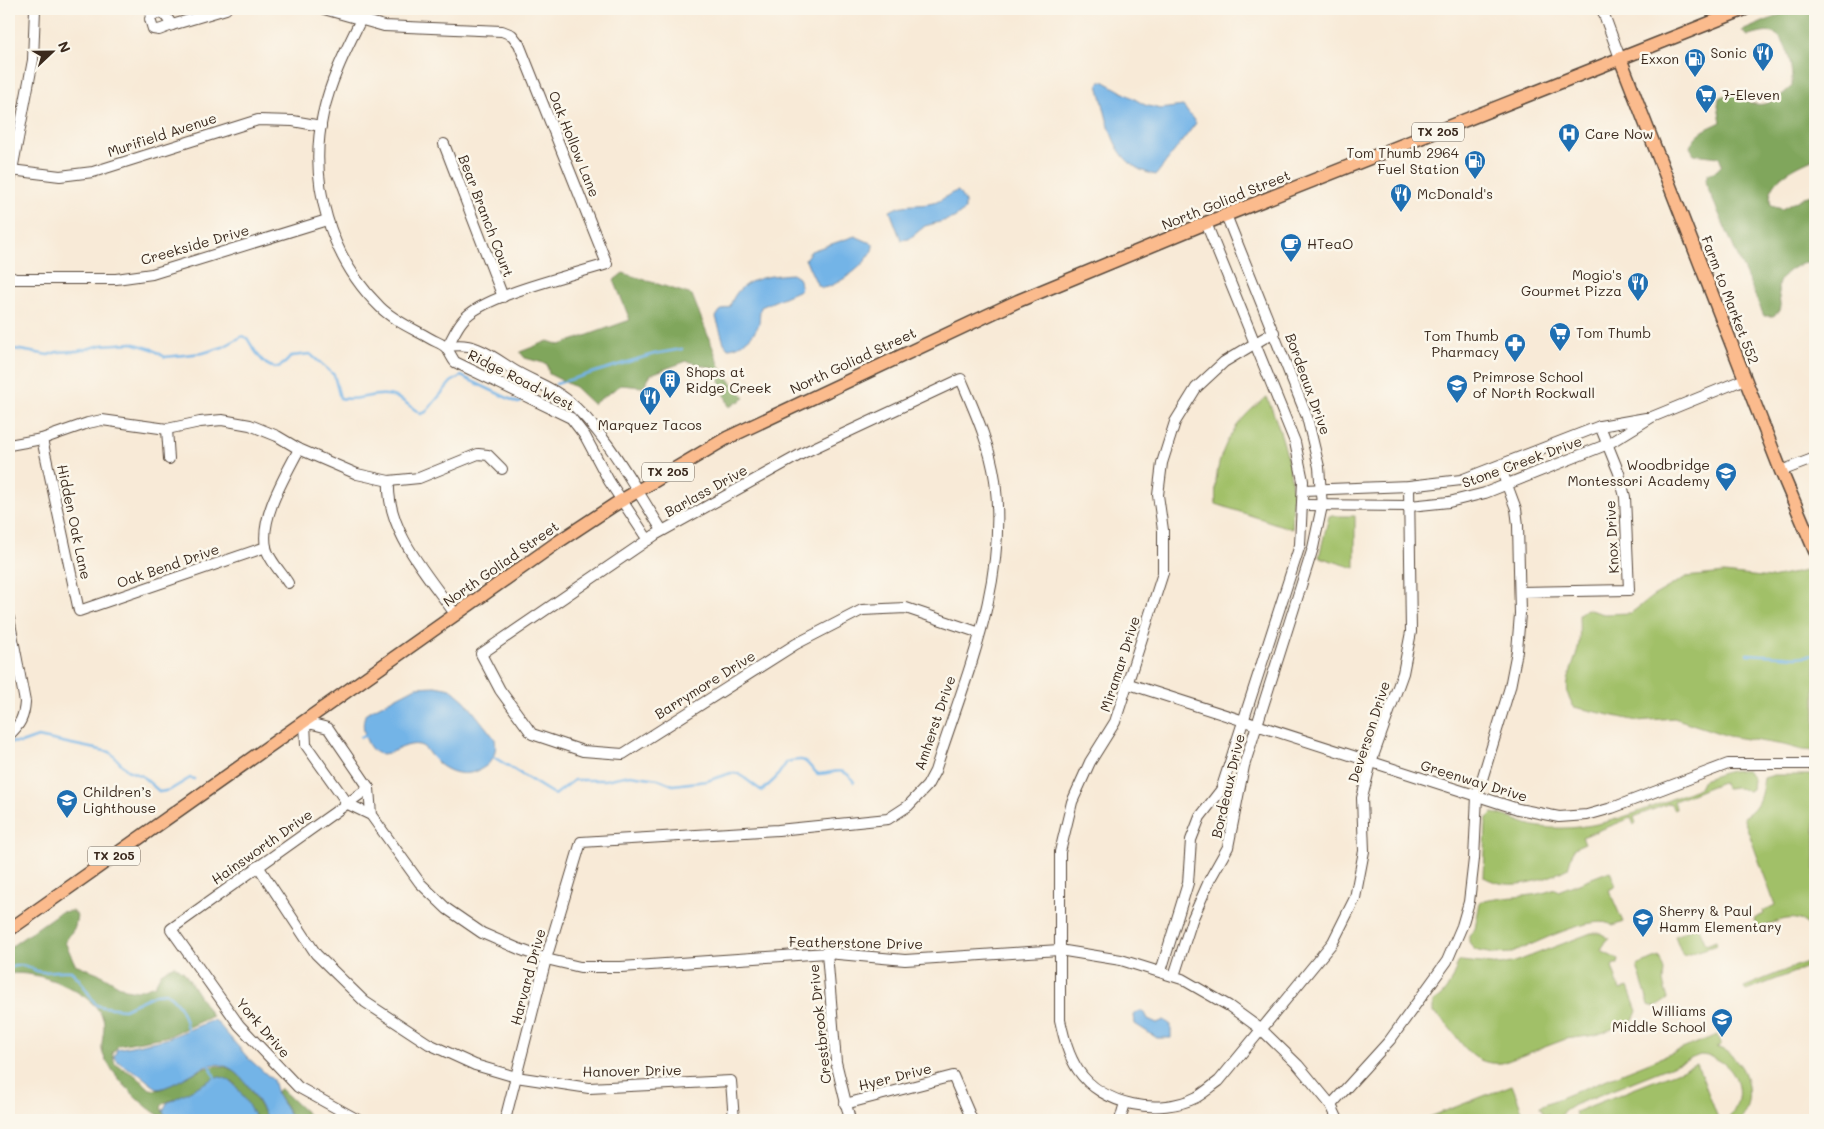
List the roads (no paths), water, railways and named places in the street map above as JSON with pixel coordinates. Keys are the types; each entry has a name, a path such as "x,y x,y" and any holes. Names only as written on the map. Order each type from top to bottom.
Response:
{"main road":[{"name":"North Goliad Street","path":"9,930 455,614 622,500 695,455 763,419 1018,301 1206,223 1745,9"},
{"name":"Farm to Market 552","path":"1620,58 1781,471 1815,551"}],"street":[{"path":"9,186 33,60 35,9"},
{"path":"172,25 226,9"},
{"path":"324,9 362,19"},
{"name":"Ridge Road West","path":"366,9 332,86 321,126 319,167 327,220 354,275 370,297 390,316 446,347 455,362 571,418 585,436 622,500 648,540"},
{"path":"1602,9 1620,58"},
{"name":"Oak Hollow Lane","path":"362,19 384,26 502,31 512,35 519,44 606,264 503,297"},
{"name":"Murifield Avenue","path":"11,170 60,176 93,172 258,120 293,121 321,126"},
{"name":"Bear Branch Court","path":"444,144 503,297"},
{"name":"Bordeaux Drive","path":"1174,976 1192,920 1210,879 1228,847 1244,766 1313,548 1322,506 1322,488 1315,444 1307,417 1226,215"},
{"name":"Creekside Drive","path":"9,276 15,279 116,279 152,274 327,220"},
{"name":"Bordeaux Drive","path":"1160,971 1188,883 1190,840 1200,818 1221,790 1300,545 1303,490 1295,442 1206,223"},
{"path":"446,347 463,320 478,308 503,297"},
{"name":"Miramar Drive","path":"1125,1103 1102,1092 1079,1071 1065,1046 1060,1020 1060,852 1072,802 1090,762 1116,722 1163,574 1162,530 1158,495 1162,463 1175,422 1196,388 1224,362 1274,332"},
{"name":"Ridge Road West","path":"446,347 458,344 489,353 521,374 564,397 585,415 662,530"},
{"name":"Barlass Drive","path":"480,654 662,530 805,452 961,379"},
{"name":"Amherst Drive","path":"581,842 778,830 888,819 908,806 927,786 935,771 980,634 994,579 998,530 995,479 982,429 961,379"},
{"name":"Stone Creek Drive","path":"1302,505 1410,506 1449,502 1486,493 1608,444 1652,416 1745,379"},
{"name":"Stone Creek Drive","path":"1303,490 1409,486 1461,480 1600,426 1652,416"},
{"path":"9,446 42,439 88,422 102,420 167,430 200,422 222,420 250,425 357,474 389,481 419,478 478,454 488,455 502,469"},
{"name":"Knox Drive","path":"1520,592 1629,590 1625,497 1619,473 1600,426"},
{"path":"585,436 594,428"},
{"path":"167,430 169,459"},
{"name":"Hidden Oak Lane","path":"42,439 79,611"},
{"path":"288,583 266,547 268,515 273,500 300,449"},
{"path":"1781,471 1815,458"},
{"path":"1331,1105 1390,1040 1447,961 1462,926 1469,902 1474,859 1477,796 1512,678 1517,651 1520,592 1518,525 1500,466"},
{"path":"389,481 388,498 397,528 455,614"},
{"name":"Deverson Drive","path":"1125,1103 1170,1106 1196,1097 1219,1081 1333,942 1355,898 1364,851 1362,798 1371,762 1403,674 1411,632 1409,486"},
{"name":"Oak Bend Drive","path":"79,611 266,547"},
{"name":"Barrymore Drive","path":"480,654 500,690 532,734 583,751 623,754 796,644 862,610 906,608 980,634"},
{"path":"9,618 25,702 24,716 20,724 9,735"},
{"path":"1275,621 1288,626"},
{"name":"Greenway Drive","path":"1129,684 1538,814 1577,816 1604,811 1728,764 1815,764"},
{"path":"305,722 328,728 369,788 371,815"},
{"name":"Featherstone Drive","path":"305,722 306,745 348,804 371,815 420,883 447,909 482,932 546,959 580,967 620,967 826,953 905,960 1059,950 1121,960 1174,976 1229,1006 1262,1030 1298,1064 1331,1105 1338,1120"},
{"name":"Hainsworth Drive","path":"171,929 369,788"},
{"name":"Harvard Drive","path":"505,1120 546,959 581,842"},
{"name":"Hanover Drive","path":"258,866 316,954 365,1002 429,1044 475,1064 516,1077 589,1088 731,1081 734,1120"},
{"name":"York Drive","path":"171,929 239,1025 298,1087 358,1120"},
{"name":"Crestbrook Drive","path":"826,953 836,1062 850,1120"},
{"name":"Hyer Drive","path":"845,1104 953,1076 972,1120"},
{"path":"1120,1120 1125,1103"}],"water":[{"path":"1100,81 1145,105 1160,109 1183,106 1196,123 1156,175 1141,170 1129,162 1120,152 1109,127 1098,85"},
{"path":"958,191 965,202 965,210 954,218 925,226 909,239 901,240 890,211 895,208 937,202"},
{"path":"855,236 873,244 868,257 854,272 837,283 822,288 817,284 805,259 811,251"},
{"path":"792,274 798,278 801,285 800,290 761,307 759,323 755,332 737,346 728,348 724,343 716,317 720,311 730,306 740,289 747,284 763,278"},
{"path":"435,686 451,689 465,701 495,739 493,757 486,766 472,773 457,773 438,763 422,746 407,746 384,754 377,753 371,749 363,726 366,713 416,687"},
{"path":"1140,1011 1145,1013 1148,1019 1157,1023 1164,1020 1171,1025 1171,1038 1157,1038 1135,1024 1134,1014"},
{"path":"213,1020 216,1021 248,1058 273,1080 277,1094 293,1120 268,1120 245,1081 228,1067 218,1064 207,1066 171,1085 159,1089 114,1057 117,1049 166,1039"},
{"path":"216,1077 230,1081 236,1086 257,1120 179,1120 170,1118 164,1113 163,1111 167,1103"}],"waterway":[{"path":"9,348 48,355 57,352 78,351 102,345 132,343 152,349 165,357 203,353 223,347 243,336 247,338 260,358 271,367 278,367 284,364 291,356 310,354 334,375 340,398 352,399 375,395 391,396 405,402 421,414 426,412 451,382 461,376 518,403 521,402"},
{"path":"556,384 654,354 682,349"},
{"path":"1747,654 1797,657 1815,655"},
{"path":"361,737 368,735"},
{"path":"11,742 21,743 38,737 110,752 127,770 142,776 160,792 170,790 190,778 194,779"},
{"path":"492,756 555,795 574,780 605,780 630,775 658,779 673,785 707,781 731,773 739,774 762,791 775,779 787,762 799,760 803,760 818,774 838,771 846,773 854,782"},
{"path":"9,968 21,965 38,972 71,971 79,979 96,1005 103,1007 124,1009 156,994 166,993 182,1010 188,1033"},
{"path":"209,1064 216,1080"}],"place":[{"name":"Sonic","path":"1763,72"},
{"name":"Exxon","path":"1695,78"},
{"name":"7-Eleven","path":"1706,114"},
{"name":"Care Now","path":"1569,153"},
{"name":"Tom Thumb 2964 Fuel Station","path":"1475,180"},
{"name":"McDonald's","path":"1401,213"},
{"name":"HTeaO","path":"1291,263"},
{"name":"Mogio's Gourmet Pizza","path":"1638,302"},
{"name":"Tom Thumb","path":"1560,352"},
{"name":"Tom Thumb Pharmacy","path":"1515,363"},
{"name":"Shops at Ridge Creek","path":"670,399"},
{"name":"Primrose School of North Rockwall","path":"1457,404"},
{"name":"Marquez Tacos","path":"650,416"},
{"name":"Woodbridge Montessori Academy","path":"1726,492"},
{"name":"Children’s Lighthouse","path":"67,819"},
{"name":"Sherry & Paul Hamm Elementary","path":"1643,938"},
{"name":"Williams Middle School","path":"1722,1038"}]}
